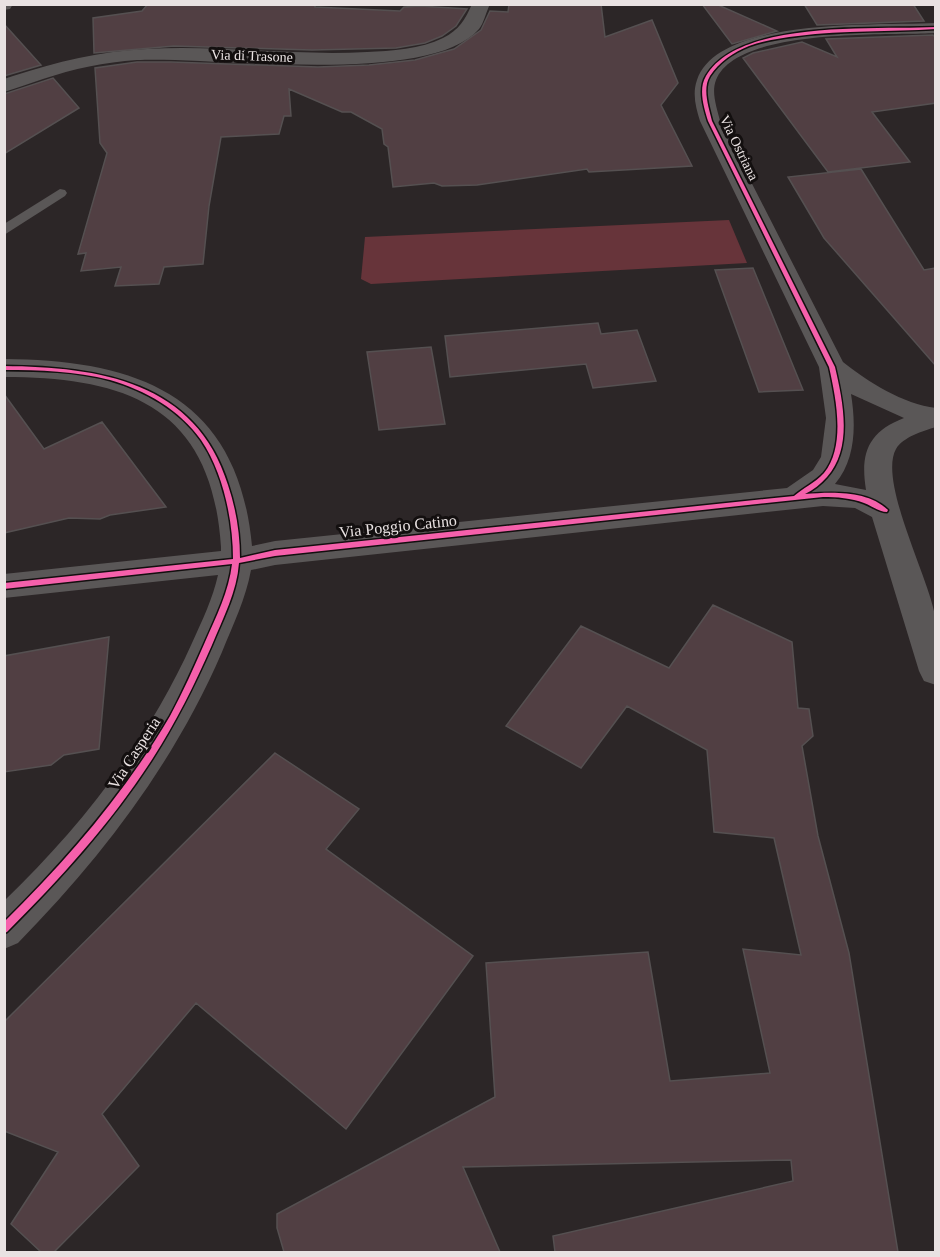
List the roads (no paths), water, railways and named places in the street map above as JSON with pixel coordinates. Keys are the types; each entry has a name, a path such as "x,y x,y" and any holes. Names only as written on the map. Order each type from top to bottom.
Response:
{"street":[{"name":"Via di Trasone","path":"4,86 76,64 133,55 355,59 408,54 435,47 464,33 477,19 481,4"},
{"name":"Via Ostriana","path":"832,367 710,121 705,95 708,77 720,62 736,51 771,38 821,33 929,29"},
{"path":"832,367 856,387 871,395 935,417"},
{"path":"795,497 827,473 837,449 838,391 832,367"},
{"path":"4,368 66,368 114,378 159,398 187,420 209,447 223,476 233,523 236,561"},
{"path":"935,417 896,434 883,445 878,469 885,510 936,671"},
{"name":"Via Poggio Catino","path":"4,586 236,561 275,553 795,497 849,495 873,503 885,510"},
{"name":"Via Casperia","path":"4,929 45,889 110,814 161,740 202,661 233,579 236,561"}],"lane":[{"path":"4,231 60,193"}]}
